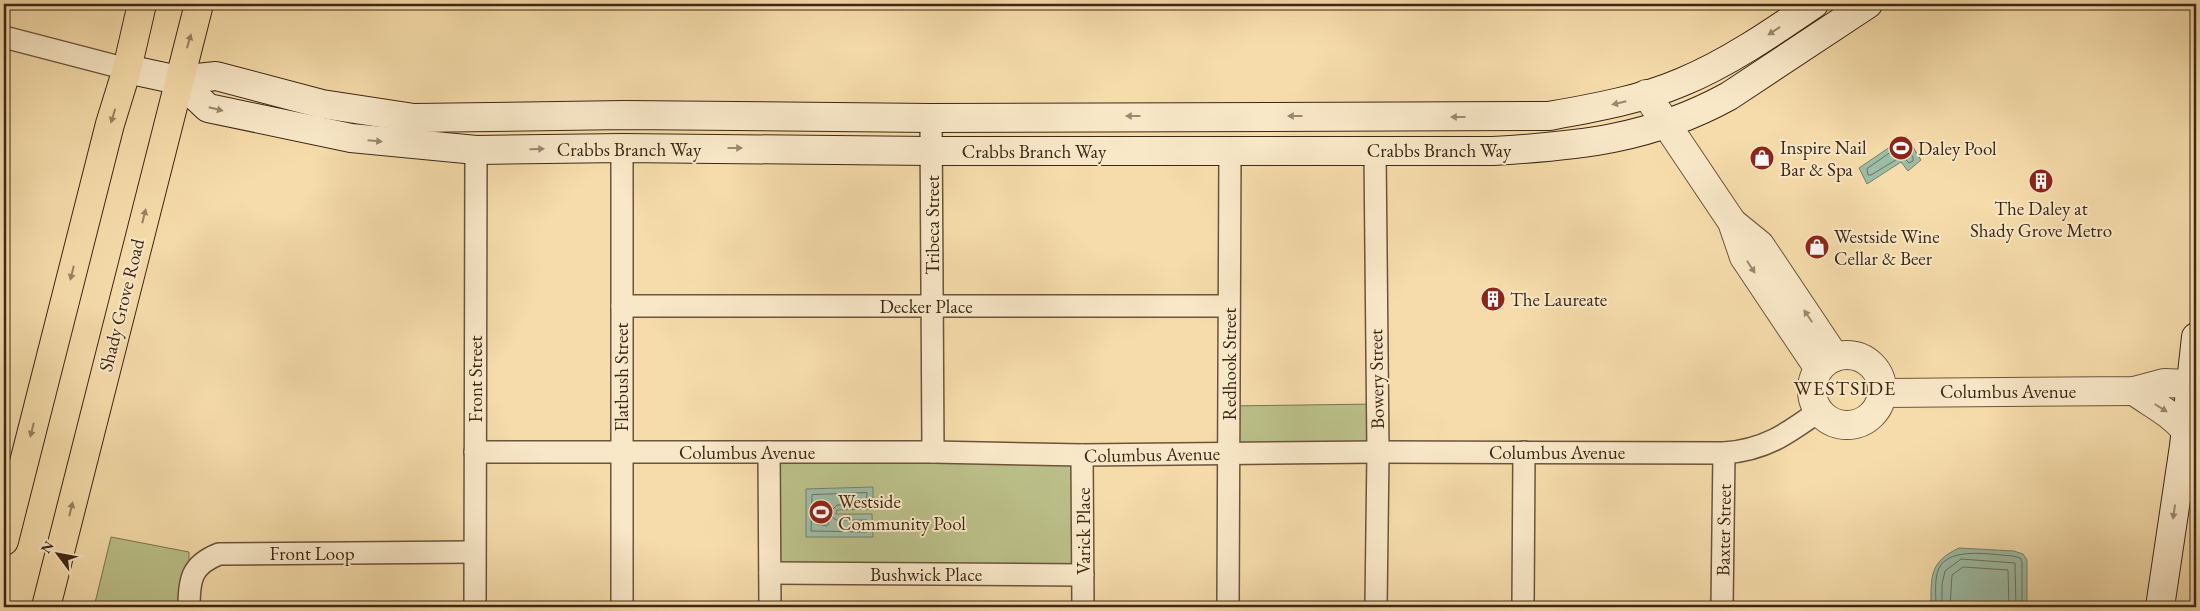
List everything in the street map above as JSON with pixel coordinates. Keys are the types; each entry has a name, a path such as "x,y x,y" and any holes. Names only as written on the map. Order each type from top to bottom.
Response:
{"main road":[{"path":"4,541 110,124 127,69 142,4"},
{"name":"Shady Grove Road","path":"46,607 178,80 199,4"},
{"name":"Crabbs Branch Way","path":"127,69 178,80 216,76 322,104 414,118 625,115 931,118 1549,116 1599,107 1683,82 1767,36 1814,4"},
{"name":"Crabbs Branch Way","path":"178,80 208,108 351,138 476,150 622,148 931,151 1493,151 1580,145 1630,135 1667,124 1705,109 1729,96 1868,4"},
{"path":"1646,94 1732,222 1744,257 1827,363"},
{"path":"2160,607 2186,430 2196,337"},
{"path":"1845,354 1865,359 1878,373 1883,393 1876,410 1861,423 1852,425 1833,423 1818,411 1812,390 1813,379 1827,363 1845,354"},
{"name":"Columbus Avenue","path":"1883,393 2134,391 2164,383 2190,384"},
{"path":"2134,391 2162,408 2186,430"}],"street":[{"name":"Crabbs Branch Way","path":"4,37 127,69"},
{"name":"Tribeca Street","path":"931,118 933,452"},
{"name":"Flatbush Street","path":"622,148 622,607"},
{"name":"Front Street","path":"475,607 476,150"},
{"name":"Redhook Street","path":"1228,607 1230,150"},
{"name":"Bowery Street","path":"1375,151 1378,452 1376,607"},
{"name":"Decker Place","path":"622,306 1229,306"},
{"name":"Columbus Avenue","path":"474,452 933,452 1082,455 1378,452 1724,453 1741,452 1768,444 1818,411"},
{"path":"769,452 770,607"},
{"path":"1523,607 1524,452"},
{"name":"Baxter Street","path":"1722,607 1724,453"},
{"name":"Varick Place","path":"1082,455 1083,607"},
{"name":"Front Loop","path":"189,607 189,586 192,575 207,558 219,554 474,552"},
{"name":"Bushwick Place","path":"770,573 1083,575"}],"green space":[{"path":"1377,404 1378,452 1229,453 1229,406"},
{"path":"772,454 1079,458 1083,575 772,571"},
{"path":"111,537 189,552 189,607 94,607"}],"water":[{"name":"Daley Pool","path":"1906,136 1921,160 1908,171 1901,162 1867,184 1859,168"},
{"name":"Westside Community Pool","path":"873,487 873,509 837,510 836,514 872,514 873,537 806,537 806,489"},
{"path":"1959,548 2014,551 2023,554 2027,560 2027,607 1931,607 1932,579 1937,565 1949,553"}],"place":[{"name":"Daley Pool","path":"1901,148"},
{"name":"Inspire Nail Bar & Spa","path":"1762,158"},
{"name":"The Daley at Shady Grove Metro","path":"2041,181"},
{"name":"Westside Wine Cellar & Beer","path":"1817,247"},
{"name":"The Laureate","path":"1493,299"},
{"name":"Westside Community Pool","path":"821,512"}],"district":[{"name":"WESTSIDE","path":"1845,388"}]}
